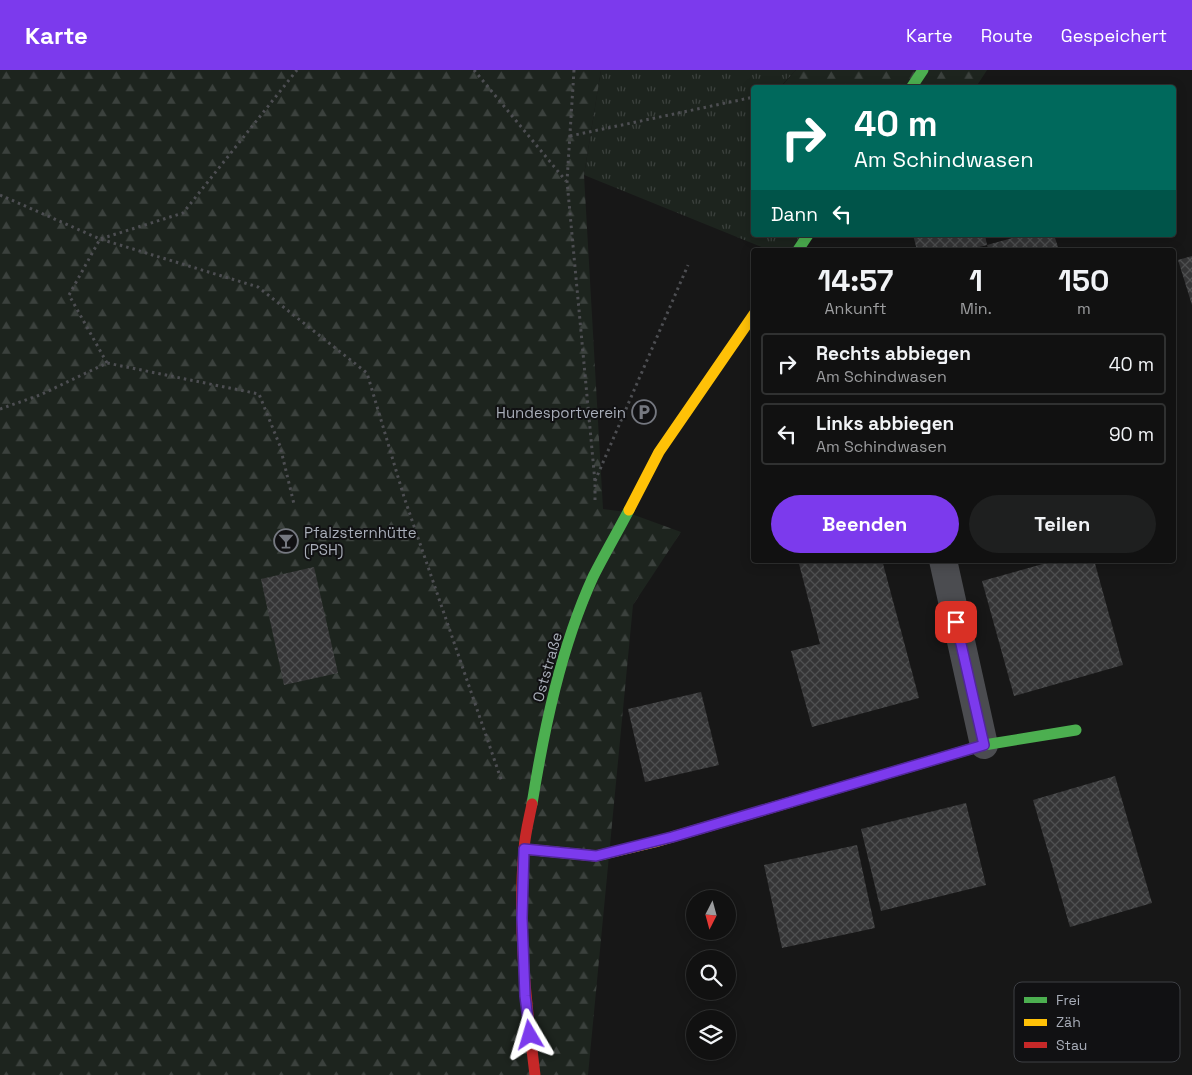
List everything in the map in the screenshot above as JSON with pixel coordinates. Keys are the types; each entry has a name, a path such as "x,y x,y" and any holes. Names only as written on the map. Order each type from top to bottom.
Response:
{"main road":[{"path":"913,85 923,70"},
{"path":"799,248 807,237"},
{"name":"Oststraße","path":"535,1075 525,986 522,918 524,849 542,741 566,650 593,578 659,452 751,318"},
{"path":"524,849 596,856 682,834 984,745 1076,730"}],"street":[{"path":"944,563 984,745"}],"path":[{"path":"107,363 69,295 100,239 183,213 297,70"},
{"path":"474,70 567,181"},
{"path":"574,70 567,181 595,482 594,511"},
{"path":"570,136 751,98"},
{"path":"0,195 100,239 258,287 367,373 404,497 504,790"},
{"path":"595,482 688,265"},
{"path":"0,410 40,395 107,363 259,394 280,446 294,504"}],"green space":[{"path":"0,70 601,70 584,175 603,509 626,512 681,532 633,605 588,1075 0,1075"},
{"path":"601,70 796,70 782,85 751,85 751,237 807,237 798,248 764,248 584,175"},
{"path":"796,70 987,70 977,85 783,85"}],"building":[{"path":"914,237 985,237 987,245 976,248 916,248"},
{"path":"1017,237 1055,237 1058,248 988,248 987,245"},
{"path":"1192,256 1192,305 1178,260"},
{"path":"799,563 883,563 919,698 812,727 791,651 820,644"},
{"path":"1046,563 1095,563 1123,665 1014,696 982,581"},
{"path":"314,567 338,673 284,685 261,579"},
{"path":"701,692 719,765 645,782 628,709"},
{"path":"1115,776 1152,903 1070,927 1033,800"},
{"path":"966,803 986,885 881,911 861,829"},
{"path":"857,845 875,928 782,948 764,865"}],"traffic: fast":[{"path":"913,85 923,70"},
{"path":"799,248 807,237"},
{"path":"532,804 548,718 572,631 593,577 629,510"},
{"path":"791,802 984,745 1076,730"}],"traffic: slow":[{"path":"629,510 659,452 751,318"},
{"path":"524,849 596,856 655,842 791,802"}],"traffic: jam":[{"path":"532,804 527,826 522,877 522,934 535,1075"}],"place":[{"name":"Hundesportverein","path":"644,412"},
{"name":"Pfalzsternhütte (PSH)","path":"286,541"}],"route":[{"path":"530,1035 525,996 522,918 524,849 596,856 655,842 809,798 984,745 956,622"}]}
